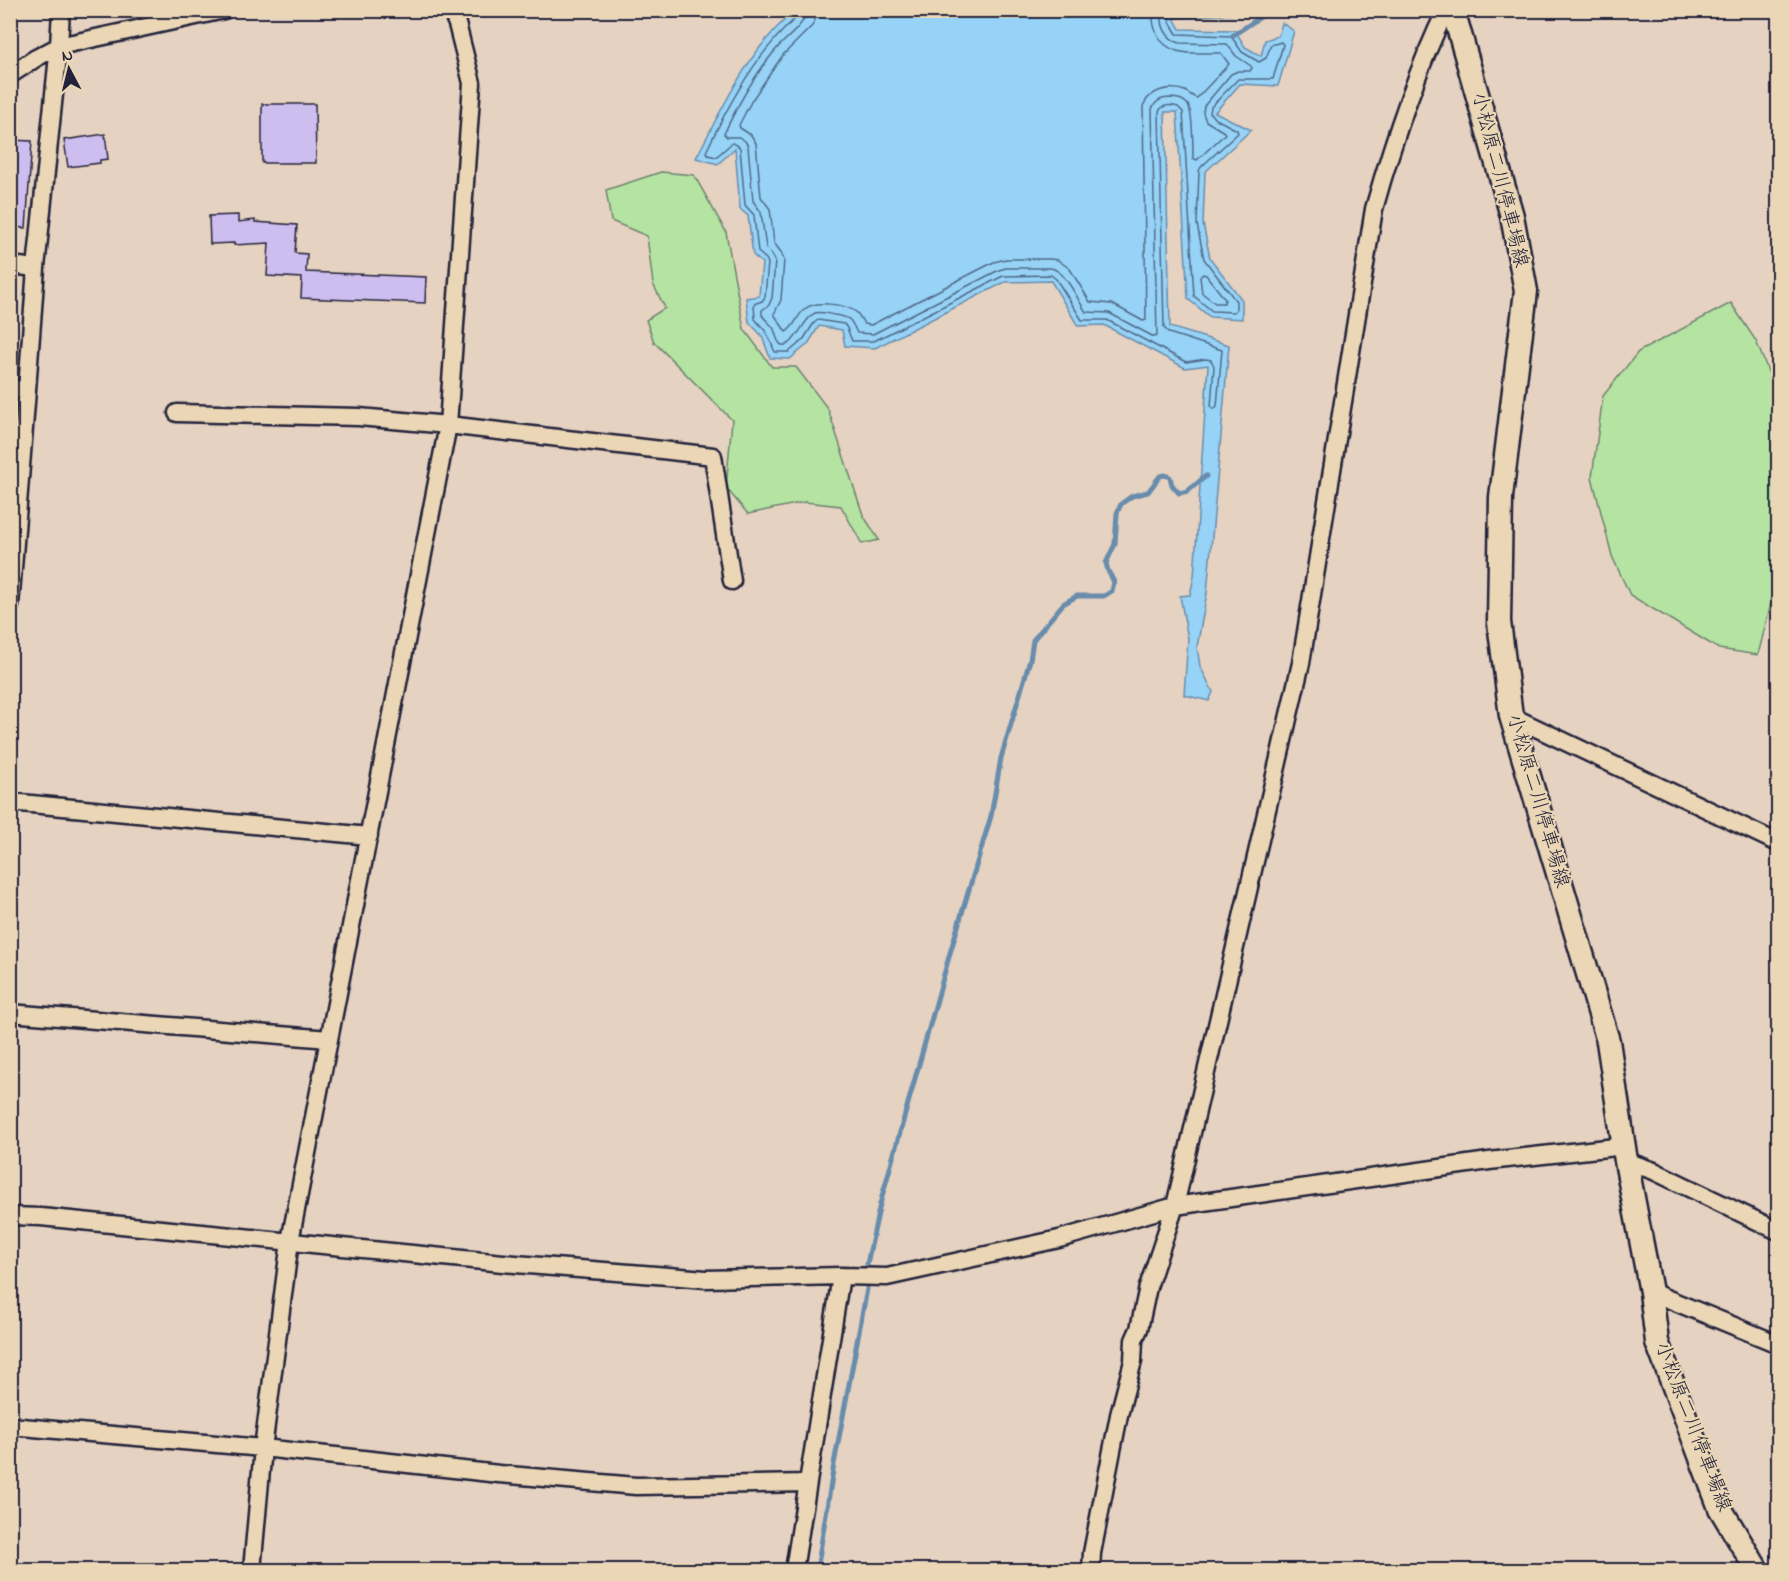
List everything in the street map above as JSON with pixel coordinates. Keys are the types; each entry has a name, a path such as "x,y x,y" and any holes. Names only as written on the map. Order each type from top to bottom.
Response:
{"main road":[{"name":"小松原二川停車場線","path":"1453,12 1512,216 1526,291 1501,497 1499,622 1511,716 1608,1041 1625,1154 1658,1341 1720,1508 1757,1570"}],"street":[{"path":"10,606 19,389 36,268 61,10"},
{"path":"10,75 59,46 224,10"},
{"path":"252,1570 263,1448 290,1240 448,425 472,83 458,24 451,10"},
{"path":"1091,1570 1092,1553 1119,1415 1133,1361 1134,1340 1139,1329 1148,1287 1175,1206 1301,663 1374,209 1392,144 1429,45 1453,12"},
{"path":"10,265 36,268"},
{"path":"177,412 359,417 713,456 732,581"},
{"path":"1511,716 1779,843"},
{"path":"10,802 369,836"},
{"path":"10,1013 329,1039"},
{"path":"10,1216 290,1240 503,1263 706,1279 887,1277 1059,1239 1175,1206 1489,1161 1625,1154 1654,1171 1779,1231"},
{"path":"794,1570 847,1276"},
{"path":"1651,1292 1779,1344"},
{"path":"10,1426 263,1448 487,1473 636,1486 808,1483"}],"green space":[{"path":"661,172 694,175 726,232 744,329 772,367 796,367 828,409 863,515 879,540 862,544 841,506 805,502 748,514 726,488 732,420 654,342 646,320 665,308 653,284 647,236 611,221 606,190"},
{"path":"1731,303 1756,341 1778,396 1778,576 1758,655 1719,649 1630,595 1612,556 1592,477 1603,396 1638,352"}],"water":[{"path":"797,10 1239,11 1239,13 1174,18 1180,29 1235,30 1245,47 1261,56 1265,40 1278,36 1282,23 1294,31 1278,86 1240,84 1215,112 1251,130 1205,172 1203,224 1210,258 1242,300 1242,319 1210,317 1188,299 1177,112 1165,112 1170,327 1229,345 1207,593 1197,647 1200,666 1213,692 1209,701 1184,695 1188,639 1180,596 1190,595 1194,577 1208,365 1185,368 1104,325 1078,326 1051,281 1005,282 875,348 845,346 842,330 819,326 808,344 790,359 770,358 762,336 749,322 746,298 759,296 762,263 753,255 748,216 740,209 735,148 718,164 696,158 752,58 781,24"}],"building":[{"path":"262,104 315,104 316,163 262,163"},
{"path":"105,134 108,159 100,160 100,163 68,167 64,140"},
{"path":"10,140 32,141 26,228 10,227"},
{"path":"238,215 238,222 255,220 255,222 297,225 295,253 307,254 306,272 426,277 425,303 301,298 302,278 267,276 269,243 210,244 209,216"}],"waterway":[{"path":"1232,36 1271,10"},
{"path":"817,1570 834,1464 867,1289 867,1264 880,1204 991,816 1001,758 1030,660 1033,640 1063,604 1077,596 1104,596 1112,591 1114,582 1106,563 1115,544 1117,513 1121,504 1132,496 1148,492 1160,476 1170,477 1172,485 1179,493 1188,491 1206,476"}]}
